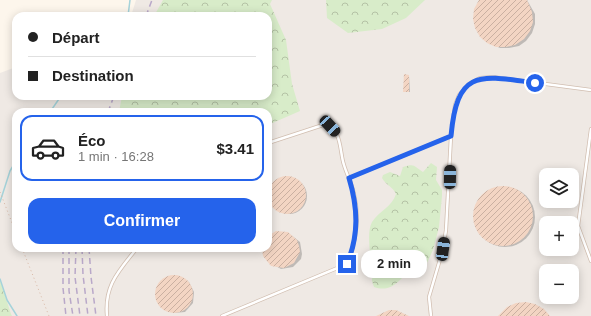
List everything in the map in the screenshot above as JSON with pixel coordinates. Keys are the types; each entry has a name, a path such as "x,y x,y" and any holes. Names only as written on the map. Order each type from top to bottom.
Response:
{"lane":[{"path":"431,316 429,297 443,249 446,230 451,136 455,105 459,95 469,84 480,78 493,77 591,90"},
{"path":"222,316 347,264 355,243 355,195 344,165 337,133 330,126 323,125 272,141"},
{"path":"591,130 578,226 591,259"},
{"path":"349,178 451,136"},
{"path":"107,316 108,294 112,280 135,252"}],"path":[{"path":"0,192 12,223"},
{"path":"24,252 49,316"}],"shaded area":[{"path":"136,0 591,0 591,316 0,316 0,73 12,68 12,100 272,100 272,12 132,12"}],"green space":[{"path":"163,0 272,0 270,4 286,40 292,84 300,111 272,123 272,108 120,108 121,100 272,100 272,12 156,12"},
{"path":"326,0 425,0 406,18 382,29 348,33 327,18"},
{"path":"431,163 437,167 436,180 442,190 439,227 433,250 426,265 414,265 397,283 392,286 381,289 374,287 372,281 369,242 370,227 375,218 392,202 396,194 382,178 383,175 390,172 400,176 403,167 410,165 423,172"},
{"path":"0,280 11,314 12,316 0,316"}],"building":[{"path":"479,0 527,0 532,12 533,22 530,31 524,39 515,45 496,47 487,43 480,37 475,28 473,19 474,9"},
{"path":"404,74 409,75 409,92 403,92"},
{"path":"287,176 297,179 303,185 306,195 303,205 297,211 287,214 277,211 272,206 272,184 277,179"},
{"path":"503,186 519,191 524,195 528,200 533,216 528,232 524,237 519,241 503,246 487,241 482,237 478,232 473,216 478,200 482,195 487,191"},
{"path":"276,231 288,232 297,240 300,252 294,263 284,268 271,266 263,256 262,252 272,252 272,234"},
{"path":"174,275 184,278 190,284 193,294 190,304 184,310 174,313 164,310 158,304 155,294 158,284 164,278"},
{"path":"526,302 535,304 544,309 550,316 498,316 507,307 516,303"},
{"path":"389,310 396,310 409,316 376,316"}],"waterway":[{"path":"128,12 130,0"},
{"path":"53,108 58,100"},
{"path":"0,202 12,168"},
{"path":"0,279 7,300 17,316"}],"railway":[{"path":"148,12 152,0"},
{"path":"110,108 112,100"},
{"path":"63,252 63,288 66,316"},
{"path":"69,252 69,291 73,316"},
{"path":"76,252 75,277 80,316"},
{"path":"82,252 83,275 88,316"},
{"path":"89,252 96,316"}],"route":[{"path":"347,264 356,236 357,218 355,195 349,178 451,136 455,105 459,95 469,84 480,78 493,77 535,83"}]}
